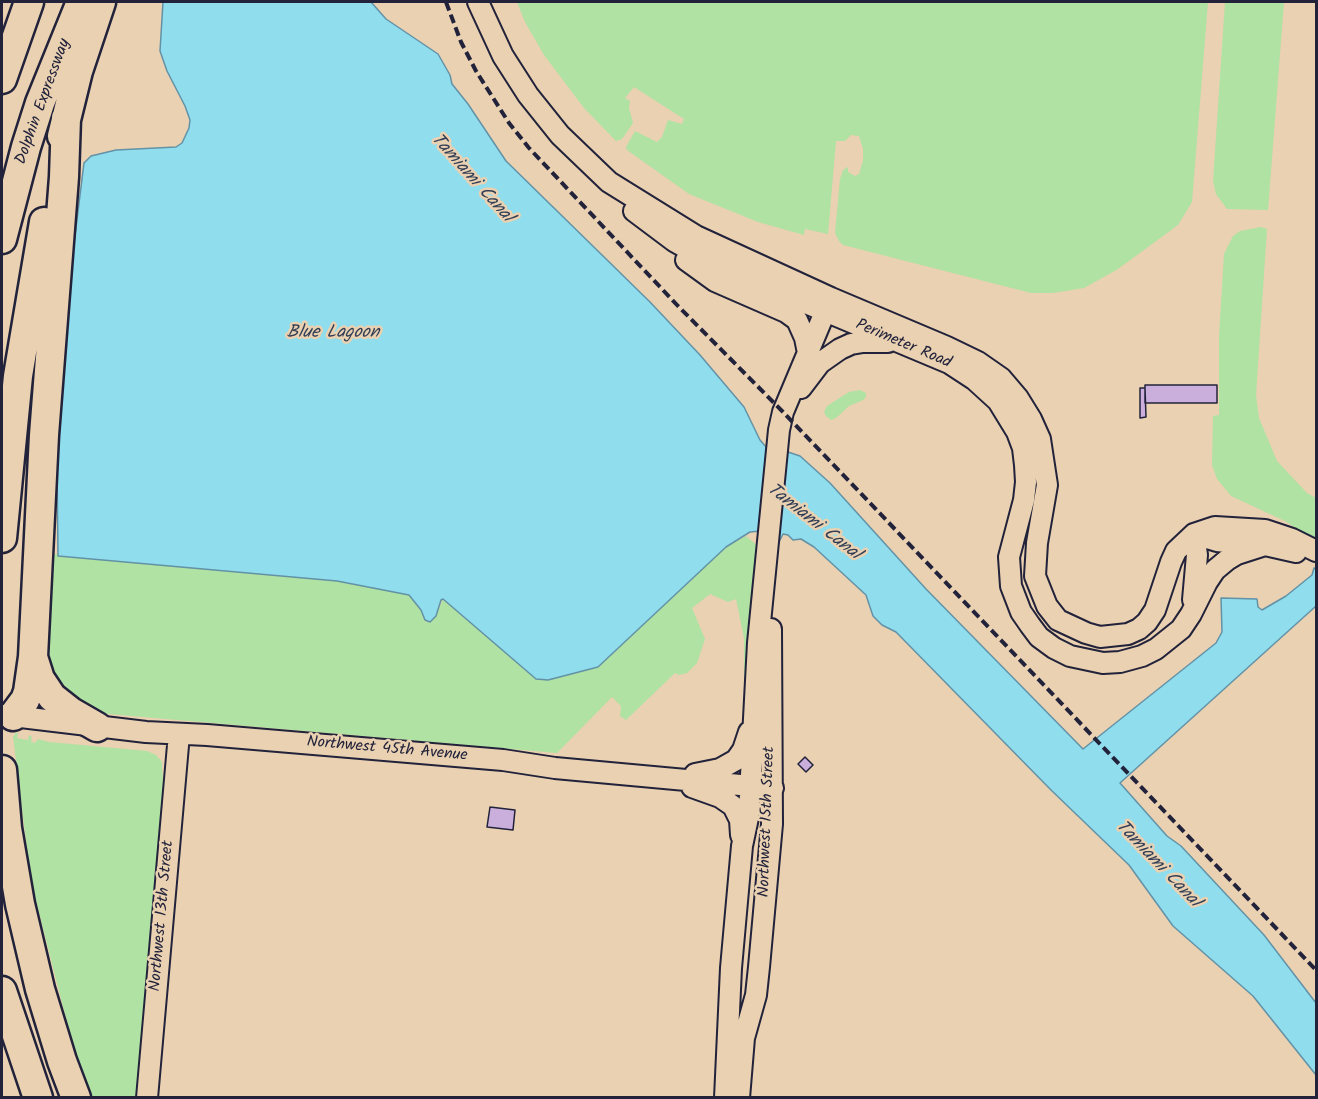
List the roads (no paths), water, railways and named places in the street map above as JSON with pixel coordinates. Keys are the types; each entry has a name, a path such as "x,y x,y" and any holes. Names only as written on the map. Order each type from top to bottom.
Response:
{"highway":[{"path":"2,79 29,2"},
{"name":"Dolphin Expressway","path":"2,239 40,103 81,2"},
{"path":"2,538 13,424 27,317 43,227 66,118 80,63 100,2"},
{"path":"7,716 25,700 33,657 44,435 64,177 66,118"},
{"path":"33,657 40,679 52,697 70,712 97,728"},
{"path":"2,770 7,828 20,903 40,989 76,1098"},
{"path":"2,991 18,1045 38,1098"}],"street":[{"name":"Perimeter Road","path":"478,2 503,56 528,95 560,135 609,182 623,201 638,215 674,241 704,259 978,362 1001,378 1018,398 1036,429 1045,463 1047,485 1037,543 1035,576 1047,606 1058,620 1100,637 1128,634 1139,629 1155,610 1176,551 1194,534"},
{"name":"Perimeter Road","path":"609,182 696,236 899,342 950,363 975,380 998,401 1017,432 1023,448 1026,482 1020,517 1010,546 1011,586 1021,612 1039,637 1070,656 1103,663 1120,662 1142,656 1156,649 1181,629 1215,570 1237,554 1265,545"},
{"path":"638,215 672,250 716,281 786,312 797,320 805,338 808,353"},
{"name":"Northwest 15th Street","path":"725,1098 734,938 742,846 747,828 751,785 758,643 781,421 828,305"},
{"path":"781,421 819,363 830,354 851,344 899,342"},
{"path":"1194,534 1215,526 1264,530 1292,539 1317,551"},
{"path":"1194,534 1217,541 1283,548 1317,560"},
{"path":"1191,614 1197,569 1194,534"},
{"name":"Northwest 15th Street","path":"738,1098 744,1038 756,995 768,873 773,788 768,545"},
{"path":"665,778 720,769 736,760 746,744 755,712"},
{"name":"Northwest 45th Avenue","path":"7,716 97,728 503,760 555,768 773,788"},
{"name":"Northwest 13th Street","path":"147,1098 179,734"},
{"path":"665,778 713,794 729,803 740,820 742,846"},
{"path":"734,938 747,947 754,947 762,941"}],"water":[{"name":"Blue Lagoon","path":"163,2 371,2 386,19 438,54 450,75 452,84 506,161 650,302 700,355 744,407 760,440 767,448 800,456 830,483 926,589 1083,749 1216,643 1222,632 1221,598 1257,599 1258,607 1262,610 1286,596 1312,575 1314,568 1316,569 1316,606 1120,783 1167,836 1181,846 1264,935 1316,1003 1316,1075 1253,996 1173,926 1129,865 1051,790 896,632 882,625 873,616 866,595 814,547 801,539 793,540 783,534 776,548 761,531 750,532 726,547 598,667 548,680 536,679 443,599 436,616 430,622 425,620 421,610 409,595 337,581 58,556 57,469 60,388 68,292 84,163 91,156 116,150 176,147 182,143 189,128 190,120 185,106 167,71 160,51"}],"railway":[{"path":"446,2 461,42 476,71 509,123 529,148 1316,970"}],"water label":[{"name":"Tamiami Canal","path":"471,179"},
{"name":"Tamiami Canal","path":"813,523"},
{"name":"Tamiami Canal","path":"1157,865"}]}
